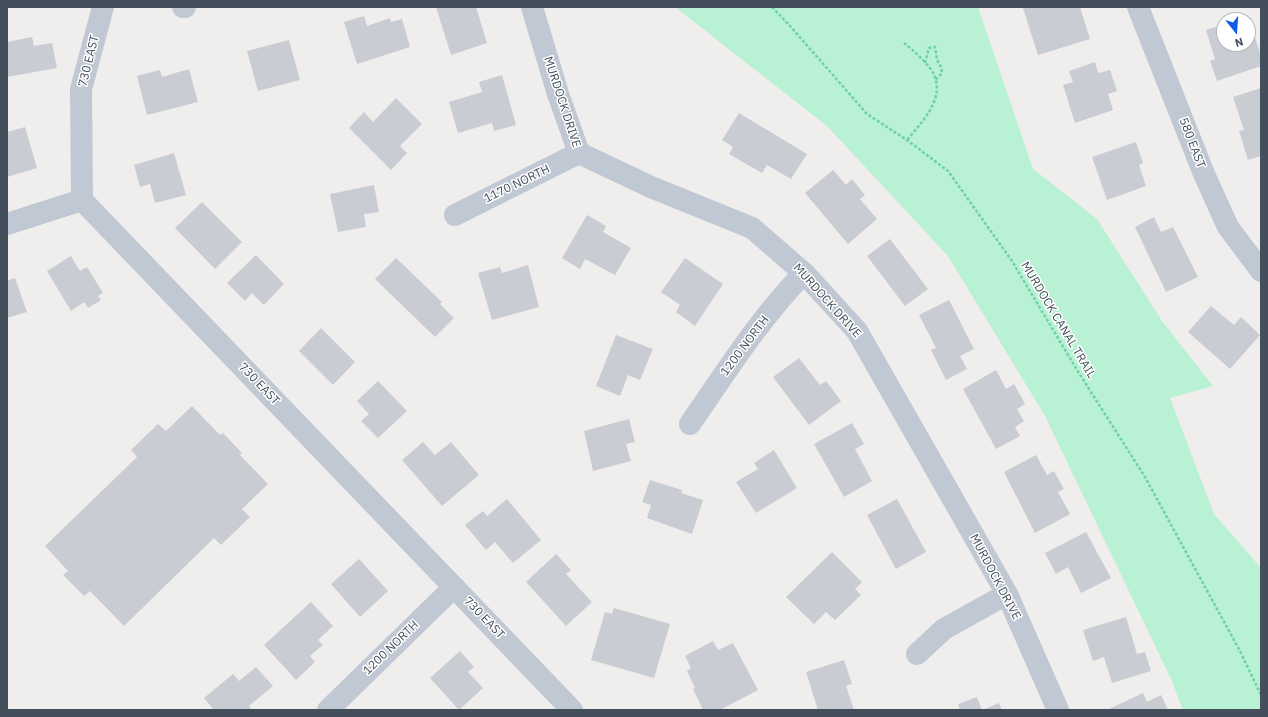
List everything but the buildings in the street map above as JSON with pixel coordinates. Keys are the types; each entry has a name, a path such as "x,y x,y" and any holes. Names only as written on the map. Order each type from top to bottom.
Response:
{"street":[{"name":"730 EAST","path":"103,7 81,89 82,200 572,710"},
{"name":"MURDOCK DRIVE","path":"532,7 558,94 579,153 651,187 752,228 804,273 858,331 1007,594 1058,710"},
{"name":"580 EAST","path":"1138,7 1204,174 1228,228 1261,271"},
{"name":"1170 NORTH","path":"454,215 579,153"},
{"path":"7,224 82,200"},
{"name":"1200 NORTH","path":"690,424 732,362 785,292 804,273"},
{"name":"1200 NORTH","path":"328,710 454,586"},
{"path":"916,654 944,629 1007,594"}],"path":[{"name":"MURDOCK CANAL TRAIL","path":"772,7 867,114 908,140 948,171 1012,261 1076,370 1145,477 1240,651 1261,695"},
{"path":"904,43 934,74 937,91 930,111 908,140"},
{"path":"925,63 929,48 935,47 937,60 941,67 942,73 935,80"}],"green space":[{"path":"675,7 978,7 1033,169 1097,219 1162,321 1213,386 1170,398 1214,514 1261,568 1261,710 1183,710 1171,679 1045,416 948,256 827,126"}]}
